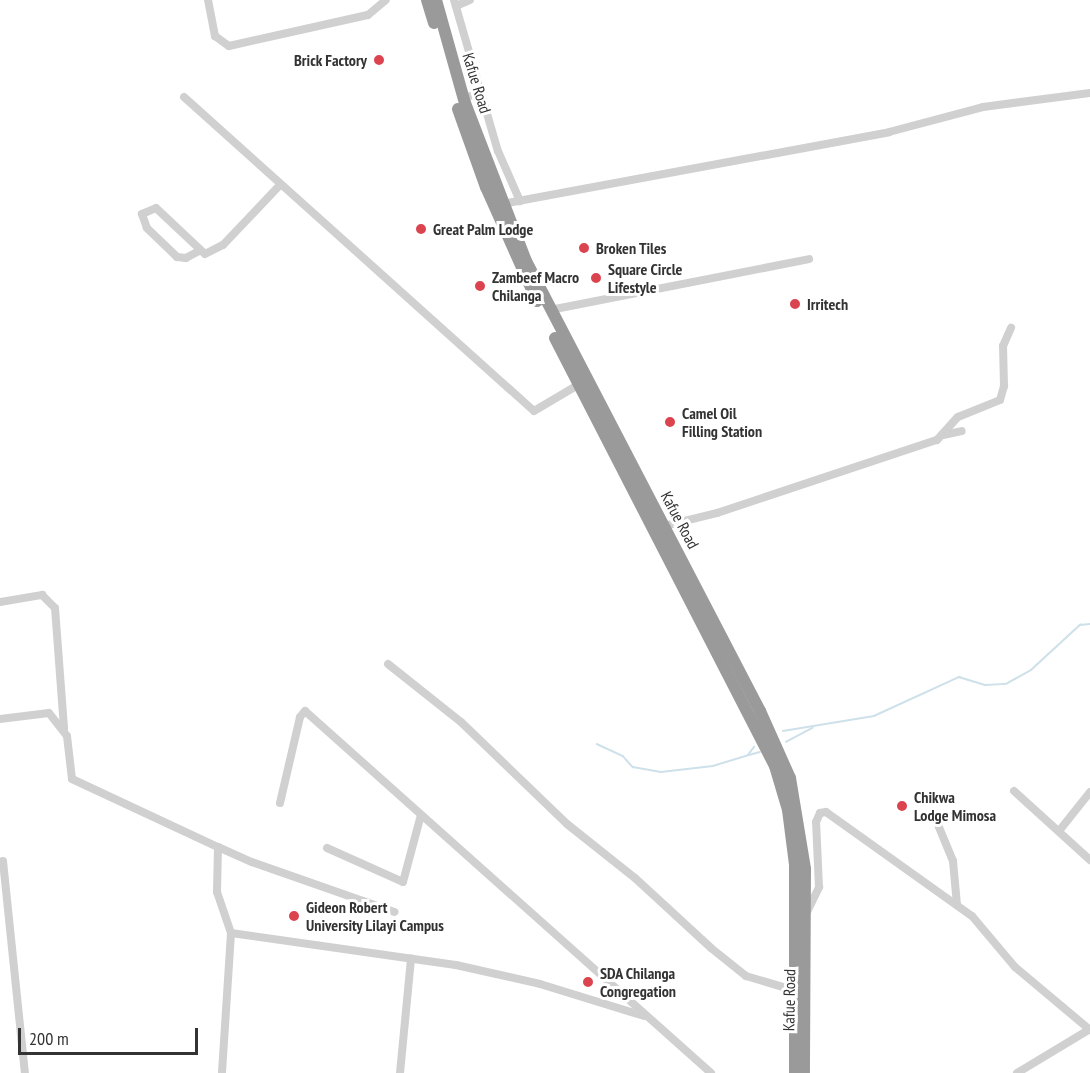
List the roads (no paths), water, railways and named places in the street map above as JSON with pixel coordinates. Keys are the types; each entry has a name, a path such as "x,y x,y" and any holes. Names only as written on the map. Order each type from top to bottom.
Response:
{"highway":[{"name":"Kafue Road","path":"434,2 463,98 502,204 550,310 760,711 790,778 803,846 806,914 804,1073"},
{"name":"Kafue Road","path":"434,2 464,128 525,279 578,385 752,714 775,766 788,810 795,865 795,1073"}],"street":[{"path":"208,0 215,36 224,45 234,46 368,15 386,0"},
{"path":"434,2 470,0"},
{"path":"455,2 498,152 520,201"},
{"path":"463,98 481,93"},
{"path":"502,204 889,132 983,107 1090,93"},
{"path":"184,97 279,186 401,289 534,411 578,385"},
{"path":"199,250 186,258 177,257 147,228 142,214 156,208 206,254 216,250 279,186"},
{"path":"550,310 809,259"},
{"path":"664,526 744,504 934,442 958,417 1000,400 1004,386 1003,346 1011,328"},
{"path":"943,435 962,431"},
{"path":"0,602 42,595 55,608 64,729 73,780 252,862 395,912"},
{"path":"388,664 461,722 567,824 635,878 711,948 746,976 796,991"},
{"path":"0,719 45,711 64,729"},
{"path":"280,803 300,717 305,711 711,1073"},
{"path":"1014,790 1090,860"},
{"path":"1059,831 1090,792"},
{"path":"806,914 819,887 816,822 822,812 834,816 893,863 972,915 1015,967 1090,1029 1017,1073"},
{"path":"327,848 402,882 421,814"},
{"path":"936,820 953,861 957,905"},
{"path":"219,847 217,892 231,933 222,1073"},
{"path":"3,861 25,1073"},
{"path":"231,933 411,959 540,984 649,1018"},
{"path":"399,1073 411,959"}],"waterway":[{"path":"783,731 874,716 959,677 985,685 1006,684 1031,670 1080,625 1090,624"},
{"path":"786,742 812,728"},
{"path":"597,744 623,756 633,767 661,772 713,766 748,755 754,747"},
{"path":"749,755 760,752"}],"place":[{"name":"Brick Factory","path":"379,60"},
{"name":"Great Palm Lodge","path":"421,229"},
{"name":"Broken Tiles","path":"584,248"},
{"name":"Square Circle Lifestyle","path":"596,278"},
{"name":"Zambeef Macro Chilanga","path":"480,286"},
{"name":"Irritech","path":"795,304"},
{"name":"Camel Oil Filling Station","path":"670,422"},
{"name":"Chikwa Lodge Mimosa","path":"902,806"},
{"name":"Gideon Robert University Lilayi Campus","path":"294,916"},
{"name":"SDA Chilanga Congregation","path":"588,982"}]}
